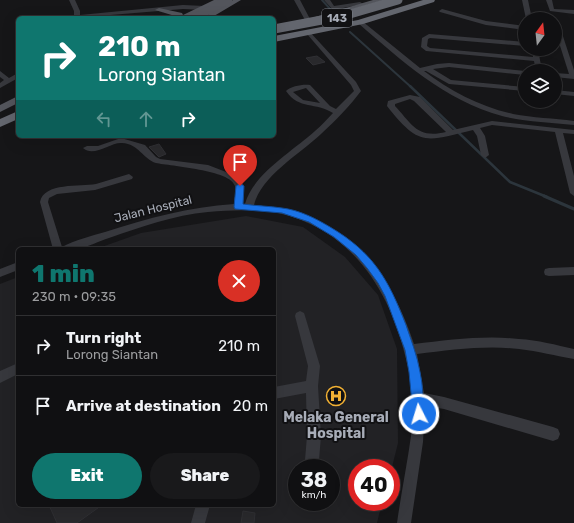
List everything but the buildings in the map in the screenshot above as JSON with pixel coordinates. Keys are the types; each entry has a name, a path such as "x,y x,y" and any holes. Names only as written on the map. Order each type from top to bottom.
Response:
{"highway":[{"name":"143","path":"276,29 343,16 398,0"},
{"path":"276,35 364,16 417,0"},
{"name":"143","path":"276,39 360,22 431,0"},
{"path":"291,22 284,25 285,29 299,31"},
{"path":"0,114 16,106"},
{"path":"0,124 16,115"}],"main road":[{"path":"198,13 220,0"},
{"path":"198,13 228,0"},
{"path":"198,13 216,15 238,0"},
{"path":"276,26 307,19 360,3 375,1"},
{"path":"160,10 178,16"},
{"path":"0,109 16,101"}],"street":[{"path":"72,0 77,11 77,16"},
{"path":"297,0 307,19"},
{"path":"327,0 333,8 360,3"},
{"path":"525,0 528,12"},
{"path":"549,0 552,10 574,12"},
{"path":"98,16 160,10 198,13"},
{"path":"442,11 486,23 518,27"},
{"path":"360,22 418,71 438,85 472,102 495,111 516,116 574,123"},
{"path":"244,207 264,179 319,132 358,91 357,87 343,73 333,58 309,33"},
{"path":"518,43 427,36 424,47 428,50 536,59"},
{"path":"562,43 573,77 562,76"},
{"path":"535,56 537,64"},
{"path":"418,71 449,65 518,72"},
{"path":"428,69 449,82 518,88"},
{"path":"0,73 9,81"},
{"path":"0,86 16,76"},
{"path":"327,107 300,102 289,91 308,86 327,107 337,113"},
{"path":"562,93 574,94"},
{"path":"452,133 417,99 410,97 390,103 391,106 419,134 434,137 452,133 475,126 492,123 574,132"},
{"path":"516,116 518,125"},
{"path":"475,126 481,136 485,155"},
{"path":"558,130 574,193"},
{"path":"87,148 99,148 121,140 135,144 142,148 153,159 159,161 205,166 236,179 240,186 244,207"},
{"path":"57,247 44,202 50,193 56,191 96,187 128,177"},
{"name":"Jalan Hospital","path":"72,247 130,227 172,215 202,210 244,207 283,211 312,220 337,235 359,253 382,280 397,313 410,350 415,372 419,414 404,523"},
{"path":"0,273 16,267"},
{"path":"549,272 574,271"},
{"path":"300,316 314,366 312,386 314,436 312,459"},
{"path":"410,350 499,342 525,344 574,354"},
{"path":"0,377 16,369"},
{"path":"276,393 312,386"},
{"path":"417,398 444,403 553,434"},
{"path":"198,523 202,507"}],"shaded area":[{"name":"Melaka General Hospital","path":"246,216 303,227 345,257 378,295 397,349 398,443 394,459 348,459 348,511 380,511 377,523 0,523 0,284 16,278 16,507 276,507 276,247 102,247 141,233"}],"waterway":[{"path":"322,0 332,11"},
{"path":"350,32 411,87"},
{"path":"410,86 510,182 547,197"},
{"path":"544,196 574,209"}],"place":[{"name":"Melaka General Hospital","path":"336,396"}],"route":[{"path":"240,186 238,207 265,208 283,211 312,220 337,235 359,253 382,280 397,313 410,350 415,372 419,414"}]}
